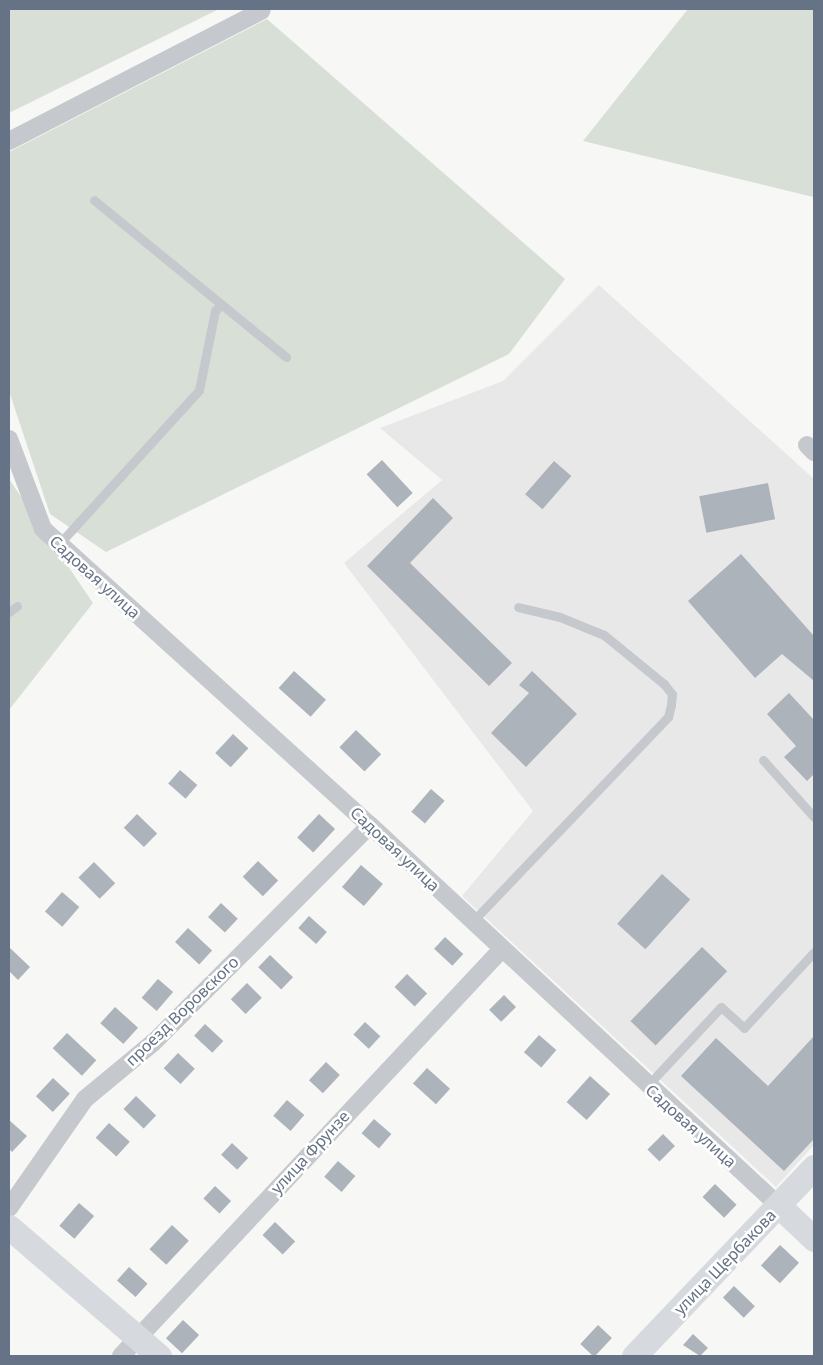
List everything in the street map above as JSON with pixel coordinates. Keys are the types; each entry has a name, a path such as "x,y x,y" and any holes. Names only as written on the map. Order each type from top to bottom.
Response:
{"street":[{"path":"9,141 261,11"},
{"name":"Садовая улица","path":"9,439 15,471 43,529 370,825 647,1086 814,1239"},
{"name":"проезд Воровского","path":"9,1208 85,1099 154,1042 370,825"},
{"name":"улица Фрунзе","path":"121,1356 137,1336 502,950"},
{"name":"улица Щербакова","path":"634,1356 779,1206 814,1167"},
{"path":"9,1227 159,1356"}],"lane":[{"path":"94,200 286,357"},
{"path":"59,544 199,390 215,310 221,304"},
{"path":"9,612 17,606"},
{"path":"472,922 668,717 671,705 672,694 664,684 604,636 560,617 518,607"},
{"path":"763,760 814,817"},
{"path":"647,1086 721,1007 744,1028 814,952"}],"shaded area":[{"path":"9,9 219,9 9,113"},
{"path":"688,9 814,9 813,197 583,141"},
{"path":"267,19 565,279 509,354 106,552 50,514 9,391 9,152"},
{"path":"599,285 814,479 814,1145 776,1187 462,896 533,811 344,563 442,480 380,428 503,381"},
{"path":"9,479 93,603 9,710"}],"building":[{"path":"382,460 413,493 397,507 367,474"},
{"path":"554,461 571,476 542,509 525,494"},
{"path":"768,483 775,519 706,533 699,496"},
{"path":"433,498 453,518 410,563 512,663 489,686 367,566"},
{"path":"741,554 814,636 814,681 782,654 755,678 688,601"},
{"path":"294,671 326,700 311,717 279,688"},
{"path":"532,671 577,714 526,767 491,733 529,693 519,685"},
{"path":"789,693 814,720 814,774 807,781 784,757 796,746 767,714"},
{"path":"356,730 381,754 365,772 339,747"},
{"path":"233,734 248,748 231,767 215,753"},
{"path":"180,770 197,785 186,799 168,784"},
{"path":"431,789 445,801 425,823 411,812"},
{"path":"137,814 157,833 144,847 124,828"},
{"path":"319,814 335,829 313,852 297,837"},
{"path":"258,861 278,880 263,896 243,877"},
{"path":"94,862 115,883 100,899 78,878"},
{"path":"361,865 383,884 364,906 342,887"},
{"path":"662,874 690,899 645,949 617,924"},
{"path":"62,892 79,907 62,927 45,912"},
{"path":"221,903 238,919 225,933 208,917"},
{"path":"309,916 327,932 316,944 298,928"},
{"path":"188,928 212,951 199,964 175,942"},
{"path":"445,937 463,954 452,966 434,949"},
{"path":"702,947 727,971 656,1045 630,1021"},
{"path":"10,948 30,967 18,980 9,971"},
{"path":"270,955 293,977 281,989 258,967"},
{"path":"407,974 427,993 415,1006 394,987"},
{"path":"158,979 173,992 157,1011 142,998"},
{"path":"247,983 262,998 246,1014 231,999"},
{"path":"504,995 516,1007 501,1022 489,1010"},
{"path":"115,1007 138,1028 123,1044 100,1023"},
{"path":"365,1022 380,1036 369,1049 353,1034"},
{"path":"205,1024 223,1041 212,1053 194,1036"},
{"path":"67,1033 96,1060 82,1076 53,1048"},
{"path":"539,1035 556,1050 541,1067 524,1052"},
{"path":"814,1036 814,1139 784,1171 681,1076 716,1038 768,1086"},
{"path":"178,1053 195,1069 180,1084 164,1068"},
{"path":"326,1062 340,1075 323,1093 309,1080"},
{"path":"427,1068 450,1089 436,1104 413,1084"},
{"path":"590,1076 610,1094 587,1120 567,1102"},
{"path":"53,1078 70,1094 53,1112 36,1096"},
{"path":"136,1096 156,1115 144,1128 123,1109"},
{"path":"287,1100 304,1115 291,1131 273,1116"},
{"path":"374,1119 391,1134 379,1148 362,1133"},
{"path":"9,1120 27,1136 12,1152 9,1149"},
{"path":"109,1123 130,1142 116,1157 96,1138"},
{"path":"663,1134 675,1146 659,1162 647,1150"},
{"path":"232,1143 248,1158 237,1170 221,1155"},
{"path":"338,1161 355,1176 342,1192 324,1177"},
{"path":"715,1184 737,1205 724,1218 702,1197"},
{"path":"215,1186 231,1201 219,1213 203,1198"},
{"path":"79,1203 94,1216 74,1239 59,1226"},
{"path":"275,1222 295,1241 283,1254 262,1235"},
{"path":"172,1225 189,1241 166,1265 149,1249"},
{"path":"780,1245 799,1263 780,1283 761,1265"},
{"path":"129,1267 148,1284 136,1297 117,1280"},
{"path":"734,1286 755,1306 744,1318 723,1298"},
{"path":"183,1320 199,1335 182,1353 166,1338"},
{"path":"598,1325 612,1338 595,1356 580,1344"},
{"path":"693,1334 708,1348 700,1356 683,1345"}]}
